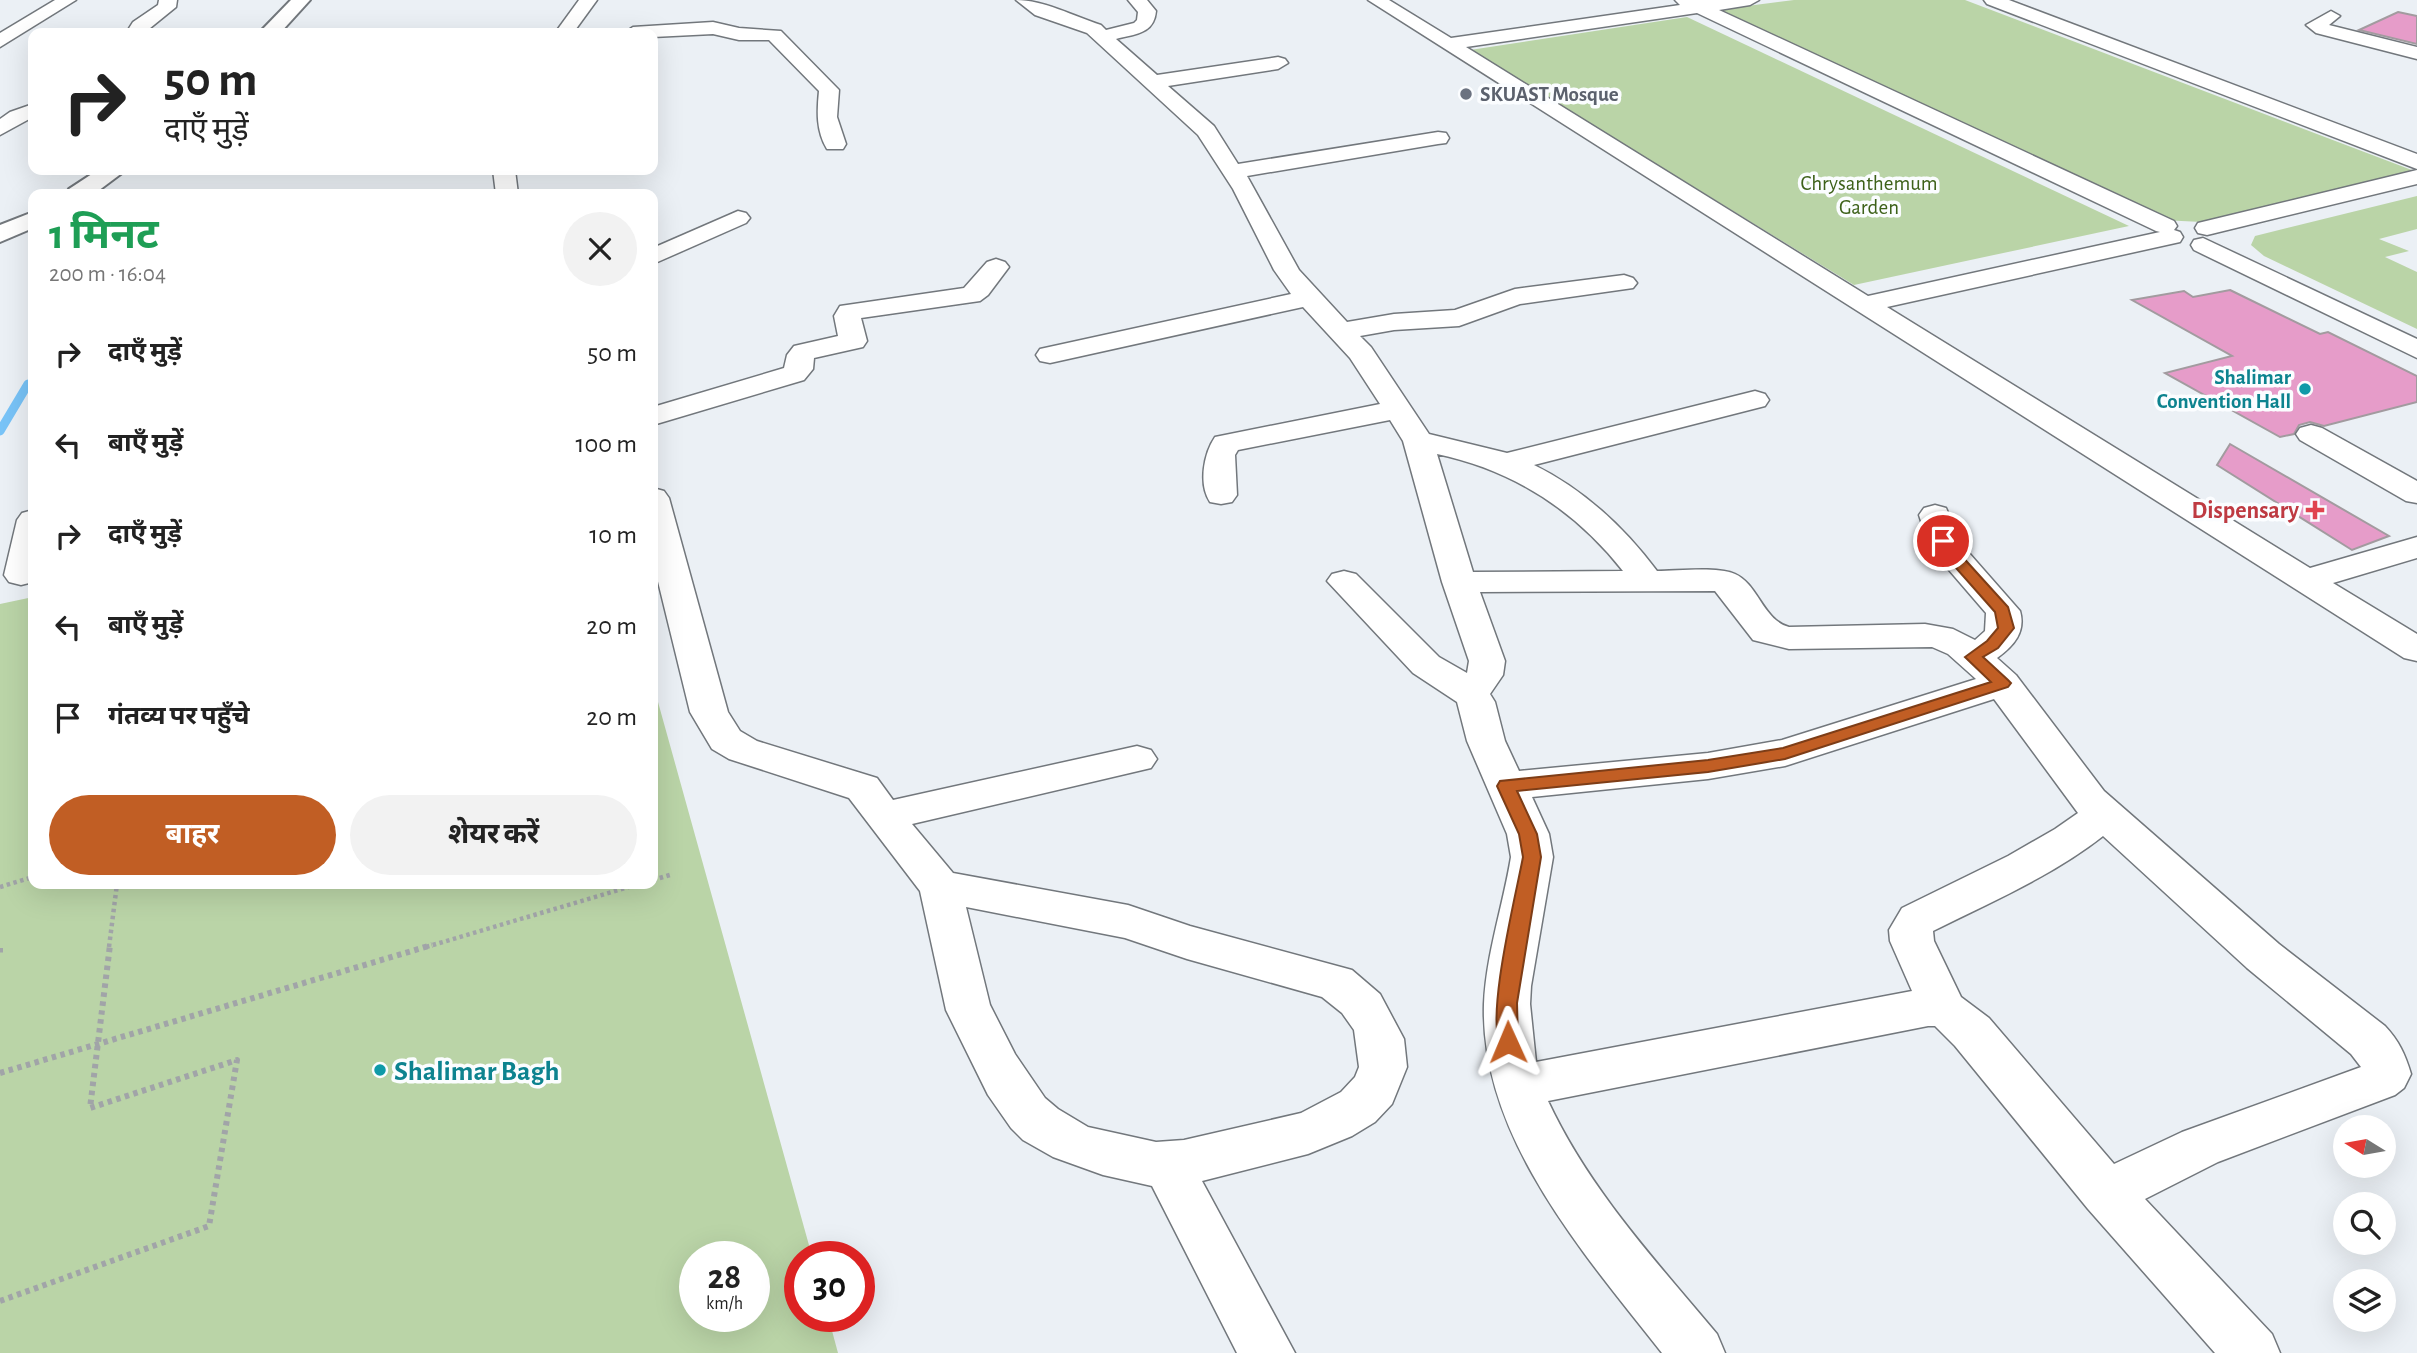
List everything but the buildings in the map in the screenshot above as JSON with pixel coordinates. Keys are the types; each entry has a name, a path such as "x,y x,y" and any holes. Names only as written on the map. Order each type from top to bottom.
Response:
{"main road":[{"path":"274,28 301,0"},
{"path":"86,189 106,175"},
{"path":"0,234 28,221"}],"street":[{"path":"0,41 67,0"},
{"path":"139,28 166,8 168,0"},
{"path":"568,28 588,0"},
{"path":"1025,0 1041,11 1083,23 1103,36 1206,131 1234,171 1287,270 1308,298 1361,353 1418,441 1459,582 1489,670 1470,692"},
{"path":"1103,36 1140,27 1146,22 1147,11 1137,0"},
{"path":"1377,0 2417,650"},
{"path":"1448,44 1692,4 1750,0"},
{"path":"1993,0 2417,162"},
{"path":"1692,4 2168,232"},
{"path":"2331,16 2315,25 2323,30 2417,53"},
{"path":"658,31 713,28 778,37 829,90 827,117 835,145"},
{"path":"0,48 27,47"},
{"path":"1153,82 1278,63"},
{"path":"0,129 17,116 28,112"},
{"path":"1234,171 1438,138"},
{"path":"2211,238 2417,177"},
{"path":"658,255 738,218"},
{"path":"1866,304 2168,232 2184,223 2417,350"},
{"path":"2211,238 2417,332"},
{"path":"658,415 794,374 799,369 802,353 853,341 847,316 849,312 971,295 979,290 996,267"},
{"path":"1341,331 1394,322 1459,318 1515,297 1624,283"},
{"path":"1050,355 1308,298"},
{"path":"1505,463 1755,400"},
{"path":"1221,495 1220,455 1226,443 1397,410"},
{"path":"2311,434 2417,494"},
{"path":"1418,441 1505,463 1531,476 1587,513 1631,558 1647,581"},
{"path":"1506,786 1708,766 1785,753 1988,670 2006,628 2003,611 1947,548 1935,515"},
{"path":"658,517 709,712 726,740 743,751 855,783 871,796 906,846 940,886 969,1009 1017,1101 1041,1125 1068,1141 1101,1155 1167,1165 1269,1144 1332,1124 1352,1113 1369,1097 1382,1076 1384,1051 1368,1010 1351,992 1318,976 1241,958 1128,922 940,886"},
{"path":"18,576 28,539"},
{"path":"2306,580 2417,547"},
{"path":"1344,581 1426,665 1470,692 1476,702 1481,729 1528,834 1532,857 1507,1003 1508,1042 1519,1086 1534,1126 1558,1172 1607,1240 1697,1353"},
{"path":"1459,582 1723,581 1731,587 1766,632 1781,638 1936,636 1964,648 1988,670 2070,779 2104,814 2263,956 2368,1040 2382,1055 2387,1074 2378,1081 2200,1147 2106,1193"},
{"path":"886,816 1138,759"},
{"path":"2104,814 2070,840 2023,867 1917,920 1911,930 1912,941 1943,1007 1956,1015 1972,1032 2106,1193 2252,1353"},
{"path":"1519,1086 1906,1010 1943,1007"},
{"path":"1167,1165 1267,1353"}],"path":[{"path":"658,878 673,874"},
{"path":"0,887 28,879"},
{"path":"0,1301 209,1226 237,1060 90,1108 116,889"},
{"path":"0,1073 622,889"},
{"path":"0,948 0,954"}],"green space":[{"path":"1794,0 1965,0 2417,172 2202,222 2161,220 1716,10"},
{"name":"Chrysanthemum Garden","path":"1687,17 2129,226 1854,285 1470,50"},
{"path":"2417,196 2417,229 2379,239 2409,251 2385,257 2417,272 2417,329 2264,256 2251,245 2255,236"},
{"name":"Shalimar Bagh","path":"28,598 28,889 658,889 658,702 808,1241 784,1241 784,1332 832,1332 838,1353 0,1353 0,604"}],"waterway":[{"path":"0,431 28,384"}],"place":[{"name":"SKUAST Mosque","path":"1466,94"},
{"name":"Shalimar Convention Hall","path":"2305,389"},
{"name":"Dispensary","path":"2315,510"},
{"name":"Shalimar Bagh","path":"380,1070"}],"route":[{"path":"1508,1042 1507,1003 1532,857 1528,834 1506,786 1708,766 1785,753 2003,683 1973,657 1993,644 2006,628 2003,611 1953,556 1943,541"}]}
